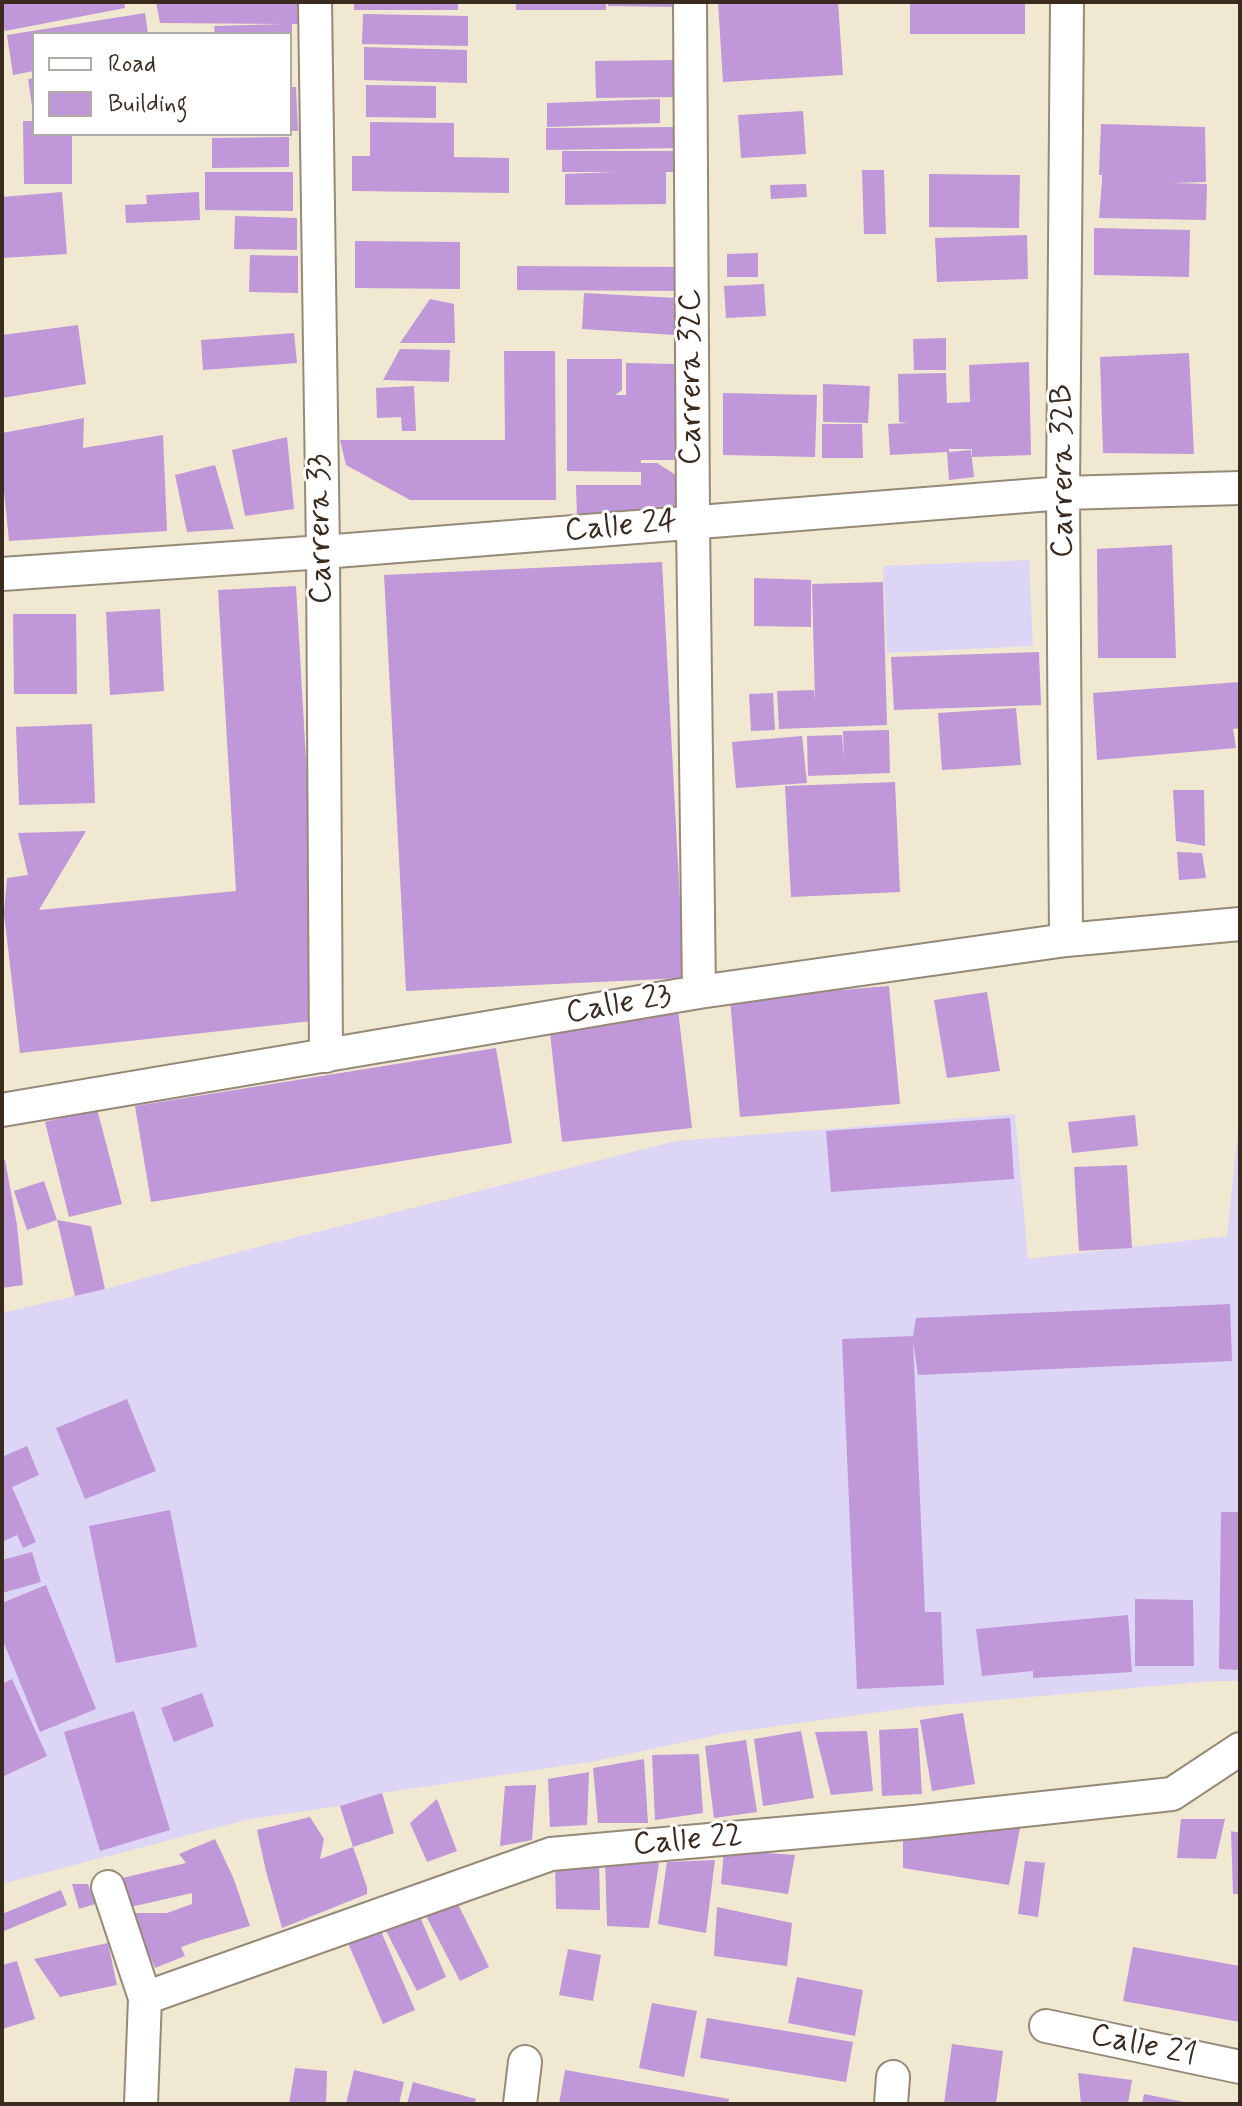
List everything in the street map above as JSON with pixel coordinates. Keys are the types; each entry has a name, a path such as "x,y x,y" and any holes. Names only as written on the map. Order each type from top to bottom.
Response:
{"street":[{"name":"Carrera 33","path":"315,2 326,1056"},
{"name":"Carrera 32C","path":"690,2 699,992"},
{"name":"Carrera 32B","path":"1066,940 1063,493 1067,2"},
{"name":"Calle 24","path":"2,574 323,552 1063,493 1240,488"},
{"name":"Calle 23","path":"2,1110 699,992 1066,940 1240,924"},
{"name":"Calle 22","path":"145,1998 551,1854 914,1822 1172,1794 1240,1749"},
{"path":"108,1887 145,1998 141,2104"},
{"name":"Calle 21","path":"1046,2026 1240,2067"},
{"path":"520,2104 525,2062"}],"shaded area":[{"path":"1029,560 1033,646 887,653 883,566"},
{"path":"1240,1112 1240,1681 917,1707 726,1733 596,1761 382,1793 340,1806 250,1819 2,1884 2,1313 676,1141 1015,1114 1028,1259 1227,1236"}],"building":[{"path":"2,2 124,2 125,8 5,31"},
{"path":"156,2 301,2 302,24 292,24 292,32 215,32 214,26 284,24 160,23"},
{"path":"354,2 458,2 458,10 354,10"},
{"path":"516,2 606,2 606,10 516,10"},
{"path":"608,2 681,2 681,7 608,6"},
{"path":"718,2 838,2 843,75 723,82"},
{"path":"910,2 1025,2 1025,34 910,34"},
{"path":"145,13 148,32 32,32 32,71 13,75 7,35"},
{"path":"363,14 468,16 468,46 362,44"},
{"path":"364,47 467,50 467,83 364,80"},
{"path":"677,60 678,97 596,98 595,61"},
{"path":"32,78 32,106 28,79"},
{"path":"366,85 436,86 436,118 366,117"},
{"path":"292,87 296,87 298,131 292,131"},
{"path":"660,99 660,123 547,127 547,103"},
{"path":"803,111 806,154 741,158 738,115"},
{"path":"23,121 32,121 32,136 72,136 72,184 24,184"},
{"path":"370,122 454,123 454,157 509,158 509,193 352,191 352,156 370,156"},
{"path":"1101,124 1205,127 1206,182 1172,183 1207,184 1206,220 1099,218"},
{"path":"680,127 680,148 546,150 546,128"},
{"path":"289,137 289,167 212,168 212,138"},
{"path":"562,151 678,151 678,172 666,172 666,204 565,205 565,174 615,172 562,172"},
{"path":"862,170 884,170 886,234 864,234"},
{"path":"205,172 293,172 293,211 205,210"},
{"path":"929,174 1020,175 1019,228 929,227"},
{"path":"806,184 807,197 771,199 770,185"},
{"path":"62,192 67,254 2,258 2,197"},
{"path":"199,192 200,220 126,223 125,205 147,204 146,195"},
{"path":"235,216 297,218 297,250 234,249"},
{"path":"1094,228 1190,230 1189,277 1094,275"},
{"path":"1027,235 1028,279 937,282 935,238"},
{"path":"355,241 460,242 460,289 355,288"},
{"path":"758,253 758,277 727,277 727,254"},
{"path":"250,255 298,256 298,293 249,292"},
{"path":"517,266 676,267 676,291 517,290"},
{"path":"764,284 766,316 726,318 724,286"},
{"path":"584,293 677,298 675,335 582,329"},
{"path":"430,299 454,304 455,343 400,343"},
{"path":"78,325 86,384 2,398 2,335"},
{"path":"294,333 297,363 203,370 201,340"},
{"path":"946,338 946,370 914,370 913,339"},
{"path":"400,349 450,350 449,382 383,380"},
{"path":"504,351 555,351 556,500 410,500 346,465 340,440 505,440"},
{"path":"1189,353 1194,454 1103,453 1100,357"},
{"path":"567,359 622,359 622,390 615,395 626,395 626,363 677,364 676,460 641,460 641,463 657,463 679,477 680,518 577,518 576,485 641,485 641,472 567,471"},
{"path":"1029,362 1031,455 972,457 972,449 949,449 949,452 971,450 974,477 949,480 947,452 890,455 888,424 908,423 899,422 898,374 946,373 947,403 970,402 969,365"},
{"path":"823,384 870,386 868,423 823,422"},
{"path":"414,386 416,431 402,431 401,417 377,418 376,388"},
{"path":"723,393 817,395 815,457 723,455"},
{"path":"84,418 83,448 163,435 167,531 9,541 2,471 2,433"},
{"path":"822,424 862,424 863,458 822,458"},
{"path":"287,437 294,509 245,516 232,450"},
{"path":"215,465 234,529 187,532 175,475"},
{"path":"1172,545 1176,658 1098,658 1097,549"},
{"path":"662,562 684,978 406,991 384,575"},
{"path":"754,578 811,580 811,627 754,626"},
{"path":"883,582 887,725 779,729 777,691 814,690 815,702 812,584"},
{"path":"296,586 321,1020 20,1053 4,913 7,878 28,875 18,833 86,831 39,910 236,891 218,590"},
{"path":"160,609 164,691 110,695 106,612"},
{"path":"13,614 76,614 77,694 14,694"},
{"path":"1039,652 1041,705 894,710 891,657"},
{"path":"1240,682 1240,728 1233,729 1236,748 1097,760 1093,693"},
{"path":"773,693 775,730 751,731 749,694"},
{"path":"1016,708 1021,765 942,770 938,713"},
{"path":"92,724 95,803 19,805 16,727"},
{"path":"889,730 890,773 808,776 807,736 842,735 844,760 843,731"},
{"path":"802,736 807,783 736,788 732,742"},
{"path":"895,782 900,892 791,897 785,786"},
{"path":"1173,790 1204,790 1205,846 1176,841"},
{"path":"1177,852 1202,853 1206,878 1179,880"},
{"path":"889,986 900,1104 740,1117 730,999"},
{"path":"987,992 1000,1071 947,1078 934,1000"},
{"path":"678,1010 692,1128 562,1142 549,1024"},
{"path":"496,1048 512,1143 151,1202 135,1106"},
{"path":"97,1109 122,1204 69,1217 45,1122"},
{"path":"1135,1115 1138,1146 1072,1153 1068,1122"},
{"path":"1010,1118 1014,1179 831,1192 826,1131"},
{"path":"2,1160 5,1160 17,1225 23,1285 2,1288"},
{"path":"1127,1165 1132,1248 1079,1251 1074,1167"},
{"path":"44,1181 57,1220 27,1230 14,1191"},
{"path":"57,1220 91,1226 105,1289 75,1296"},
{"path":"1230,1304 1232,1361 918,1375 913,1341 925,1612 941,1612 944,1685 857,1689 842,1339 913,1336 916,1318"},
{"path":"127,1399 156,1471 85,1499 56,1428"},
{"path":"27,1446 39,1475 12,1487 36,1542 23,1548 17,1535 2,1542 2,1457"},
{"path":"170,1510 197,1647 116,1663 89,1526"},
{"path":"1221,1512 1240,1512 1240,1670 1219,1669"},
{"path":"32,1552 41,1582 2,1593 2,1560"},
{"path":"46,1585 96,1709 40,1732 2,1638 2,1603"},
{"path":"1135,1599 1193,1600 1194,1666 1135,1666"},
{"path":"1128,1615 1132,1672 1033,1678 1033,1671 982,1676 976,1629"},
{"path":"12,1679 47,1756 4,1776 2,1684"},
{"path":"202,1693 214,1726 174,1742 161,1708"},
{"path":"134,1711 170,1830 100,1851 64,1732"},
{"path":"963,1713 975,1784 932,1791 920,1720"},
{"path":"918,1728 922,1794 882,1796 879,1730"},
{"path":"801,1731 814,1798 763,1806 754,1739"},
{"path":"867,1731 873,1791 831,1795 815,1732"},
{"path":"746,1740 757,1812 714,1818 705,1746"},
{"path":"699,1754 703,1813 655,1820 652,1755"},
{"path":"644,1759 648,1823 598,1823 593,1768"},
{"path":"589,1772 587,1825 550,1827 548,1779"},
{"path":"536,1785 532,1840 500,1846 505,1786"},
{"path":"382,1793 394,1833 353,1847 340,1806"},
{"path":"437,1799 457,1851 427,1862 410,1823"},
{"path":"310,1817 324,1839 320,1859 353,1847 367,1894 282,1928 257,1830"},
{"path":"1022,1818 1009,1885 903,1868 903,1840"},
{"path":"1181,1819 1225,1819 1216,1859 1177,1858"},
{"path":"1231,1831 1240,1833 1240,1894 1233,1894"},
{"path":"215,1839 233,1877 250,1926 181,1947 185,1956 155,1968 131,1913 167,1913 192,1904 192,1893 126,1908 118,1879 186,1863 179,1854"},
{"path":"724,1850 795,1855 788,1894 721,1884"},
{"path":"605,1859 659,1863 649,1928 607,1926"},
{"path":"555,1860 599,1860 600,1910 556,1909"},
{"path":"715,1860 706,1933 658,1924 667,1862"},
{"path":"1025,1861 1045,1863 1038,1917 1018,1914"},
{"path":"72,1884 88,1884 95,1904 79,1909"},
{"path":"61,1890 67,1905 4,1931 2,1914"},
{"path":"455,1898 489,1967 460,1981 424,1912"},
{"path":"717,1907 792,1923 787,1966 714,1956"},
{"path":"420,1917 446,1977 417,1991 384,1927"},
{"path":"377,1922 415,2010 383,2024 345,1936"},
{"path":"108,1943 117,1985 60,1997 34,1959"},
{"path":"1133,1947 1240,1966 1240,2022 1123,2001"},
{"path":"568,1949 601,1955 593,2001 559,1995"},
{"path":"17,1961 35,2019 2,2029 2,1965"},
{"path":"797,1977 863,1990 855,2036 788,2023"},
{"path":"652,2003 697,2011 684,2077 639,2068"},
{"path":"707,2018 853,2042 846,2082 700,2058"},
{"path":"952,2044 1003,2051 996,2104 944,2104"},
{"path":"295,2068 327,2071 326,2104 289,2104"},
{"path":"354,2070 404,2082 399,2104 346,2104"},
{"path":"565,2070 729,2099 728,2104 559,2104"},
{"path":"1078,2073 1132,2080 1128,2104 1081,2104"},
{"path":"413,2082 476,2099 474,2104 407,2104"},
{"path":"1144,2094 1189,2103 1189,2104 1142,2104"}]}
